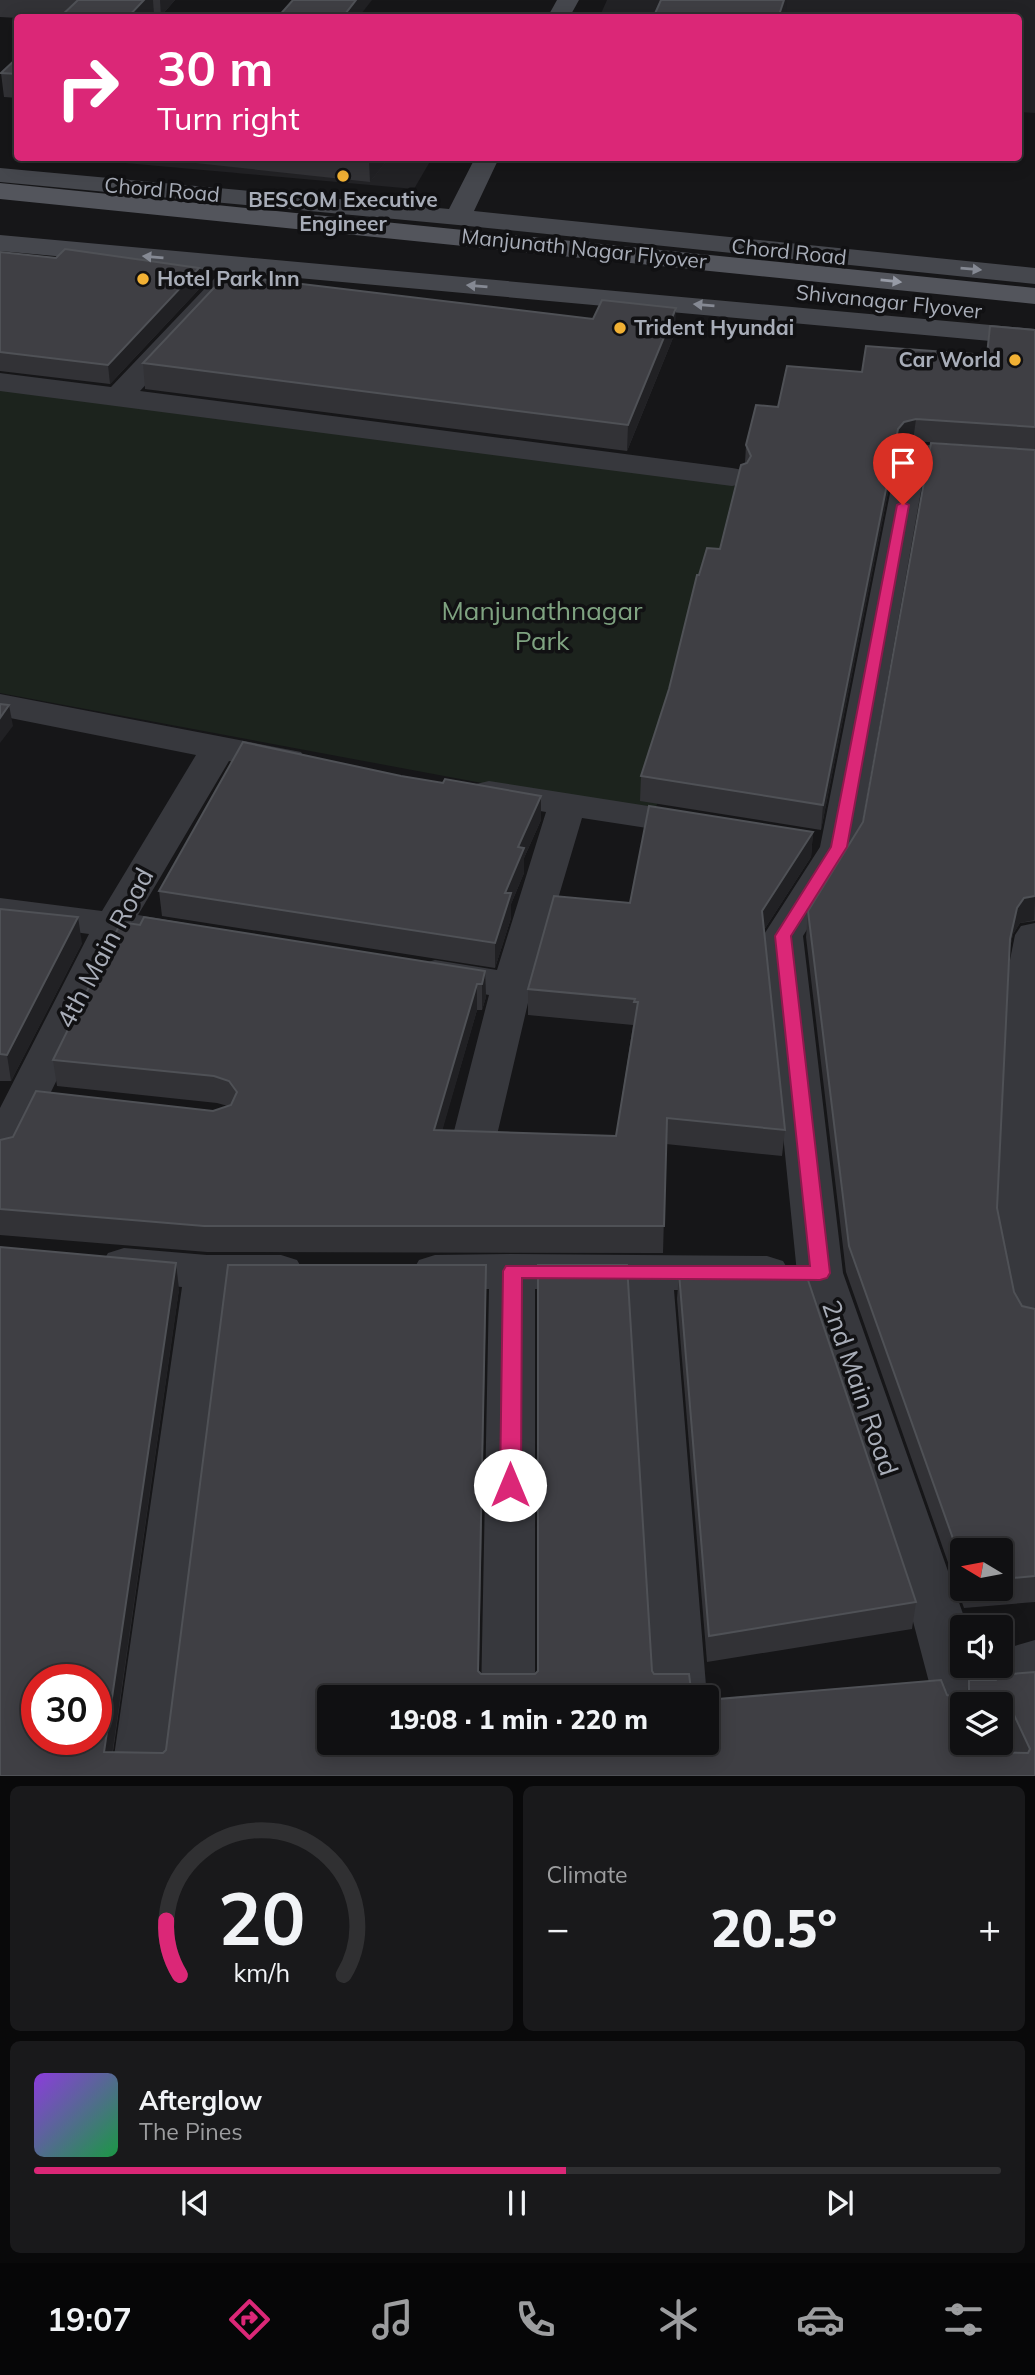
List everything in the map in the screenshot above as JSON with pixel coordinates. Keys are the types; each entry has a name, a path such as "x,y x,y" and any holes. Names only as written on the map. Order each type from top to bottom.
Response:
{"main road":[{"name":"Manjunath Nagar Flyover","path":"0,191 636,265"},
{"name":"Manjunath Nagar Flyover","path":"0,213 636,265 750,267"},
{"name":"Shivanagar Flyover","path":"750,267 1035,296"},
{"name":"Shivanagar Flyover","path":"750,267 1035,317"}],"street":[{"path":"458,217 486,161"},
{"name":"Chord Road","path":"0,175 458,217 750,267 1035,276"},
{"path":"0,243 1035,337"},
{"path":"118,397 241,266"},
{"path":"0,382 732,477"},
{"name":"2nd Main Road","path":"959,1692 936,1610 820,1273 783,936 839,847 913,453 1035,461"},
{"path":"0,705 218,749 325,766"},
{"name":"4th Main Road","path":"0,1151 13,1099 218,749"},
{"path":"460,788 734,831"},
{"path":"475,1135 512,986 567,805"},
{"path":"800,841 839,847"},
{"path":"0,910 114,923 210,938"},
{"path":"1035,935 1029,965 1018,1235 1035,1318"},
{"path":"402,968 512,986"},
{"path":"13,1099 66,1105"},
{"path":"83,1261 207,1272 318,1272"},
{"path":"508,1685 512,1271"},
{"path":"650,1271 679,1685"},
{"path":"139,1776 207,1272"},
{"path":"401,1272 820,1273"},
{"path":"967,1692 1035,1663"},
{"path":"508,1755 508,1776"},
{"path":"985,1755 993,1776"}],"shaded area":[{"path":"607,0 1035,0 1035,113 1022,112 1022,14 601,14"},
{"name":"BESCOM Executive Engineer","path":"115,161 430,161 414,189"}],"green space":[{"name":"Manjunathnagar Park","path":"0,389 776,488 653,815 0,693"}],"building":[{"path":"78,0 144,0 131,14 63,14"},
{"path":"293,0 356,0 345,14 281,14"},
{"path":"661,0 784,0 779,14 655,14"},
{"path":"14,61 14,74 1,73"},
{"path":"65,249 199,268 108,365 0,352 0,252 56,258"},
{"path":"226,275 593,319 602,300 676,308 628,425 143,363"},
{"path":"990,326 1035,330 1035,427 916,419 904,422 898,429 823,805 641,776 669,689 697,575 707,548 720,549 741,465 747,463 751,456 746,445 756,405 778,407 787,366 862,372 866,346 987,355"},
{"path":"931,443 1035,450 1035,896 1024,898 1017,908 1010,939 997,1208 1014,1292 1022,1306 1035,1309 1035,1576 1013,1578 1013,1538 953,1538 849,1246 808,911 863,822"},
{"path":"0,704 9,705 0,718"},
{"path":"243,742 401,776 443,783 445,779 541,796 518,847 524,848 505,893 511,893 495,943 159,891"},
{"path":"649,806 813,832 762,911 785,1130 667,1118 664,1226 204,1226 0,1209 0,1140 13,1137 36,1091 213,1111 231,1105 237,1092 229,1081 214,1076 53,1060 121,922 140,925 144,917 485,971 482,984 477,984 434,1130 616,1136 638,1002 634,1002 635,999 528,989 554,896 630,903"},
{"path":"0,909 78,917 7,1055 0,1054"},
{"path":"0,1247 176,1263 112,1698 112,1664 21,1664 21,1755 112,1755 112,1752 163,1753 166,1750 228,1265 486,1265 478,1671 481,1674 535,1674 538,1671 538,1265 627,1265 652,1671 654,1674 689,1674 690,1685 317,1685 317,1755 719,1755 719,1699 941,1680 950,1696 950,1755 1013,1755 1013,1753 1028,1753 1030,1749 1013,1713 1013,1692 969,1692 969,1680 1013,1678 1013,1674 1035,1672 1035,1776 0,1776"},
{"path":"805,1271 916,1602 709,1636 679,1273"}],"place":[{"name":"BESCOM Executive Engineer","path":"343,176"},
{"name":"Hotel Park Inn","path":"143,279"},
{"name":"Trident Hyundai","path":"620,328"},
{"name":"Car World","path":"1015,360"}],"route":[{"path":"510,1485 512,1271 820,1273 783,936 839,847 903,505"}]}
